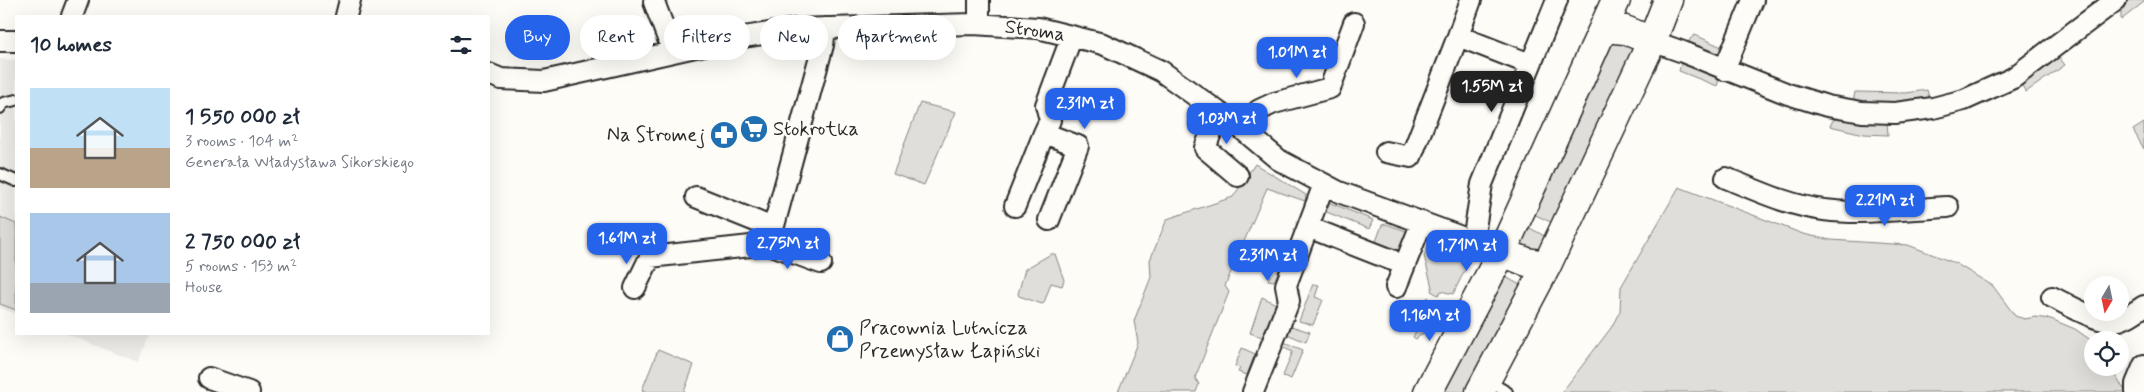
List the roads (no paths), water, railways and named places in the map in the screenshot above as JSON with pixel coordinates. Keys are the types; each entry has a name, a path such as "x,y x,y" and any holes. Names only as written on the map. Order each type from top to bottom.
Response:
{"main road":[{"path":"1428,392 1502,252 1616,0"},
{"path":"1491,388 1652,41 1668,0"},
{"path":"1604,28 1625,30 1652,41"},
{"path":"1502,252 1528,262 1547,266"}],"street":[{"path":"72,15 78,0"},
{"path":"346,15 350,0"},
{"path":"973,0 979,24"},
{"path":"1386,152 1411,157 1471,0"},
{"path":"1473,240 1482,184 1557,0"},
{"path":"1724,70 1753,0"},
{"path":"1652,41 1788,94 1862,112 1895,113 1933,108 1964,100 2014,78 2113,1"},
{"path":"654,2 664,28"},
{"path":"1242,129 1259,110 1274,103 1330,88 1354,23"},
{"name":"Stroma","path":"828,28 979,24 1038,28 1104,44 1161,71 1242,129 1279,160 1339,192 1502,252"},
{"path":"1015,206 1050,120 1046,105 1072,36"},
{"path":"1458,36 1530,64"},
{"path":"0,41 15,41"},
{"name":"Stroma","path":"490,74 501,79 544,81 664,54"},
{"path":"771,236 819,60"},
{"path":"1218,113 1205,148 1238,176"},
{"path":"1044,133 1078,146 1049,220"},
{"path":"1726,178 1787,202 1823,210 1948,207"},
{"path":"1254,392 1289,301 1286,285 1324,184"},
{"path":"696,197 821,263"},
{"path":"1396,287 1422,222"},
{"path":"1308,226 1392,260"},
{"path":"636,288 650,257 771,236"},
{"path":"2052,297 2105,321 2114,322 2141,315"},
{"path":"2136,392 2136,384 2144,365"},
{"path":"209,378 249,392"}],"lane":[{"path":"0,108 3,103 15,100"},
{"path":"0,174 15,181"}],"place":[{"name":"Stokrotka","path":"754,129"},
{"name":"Na Stromej","path":"724,135"},
{"name":"Pracownia Lutnicza Przemysław Łapiński","path":"840,339"}]}
